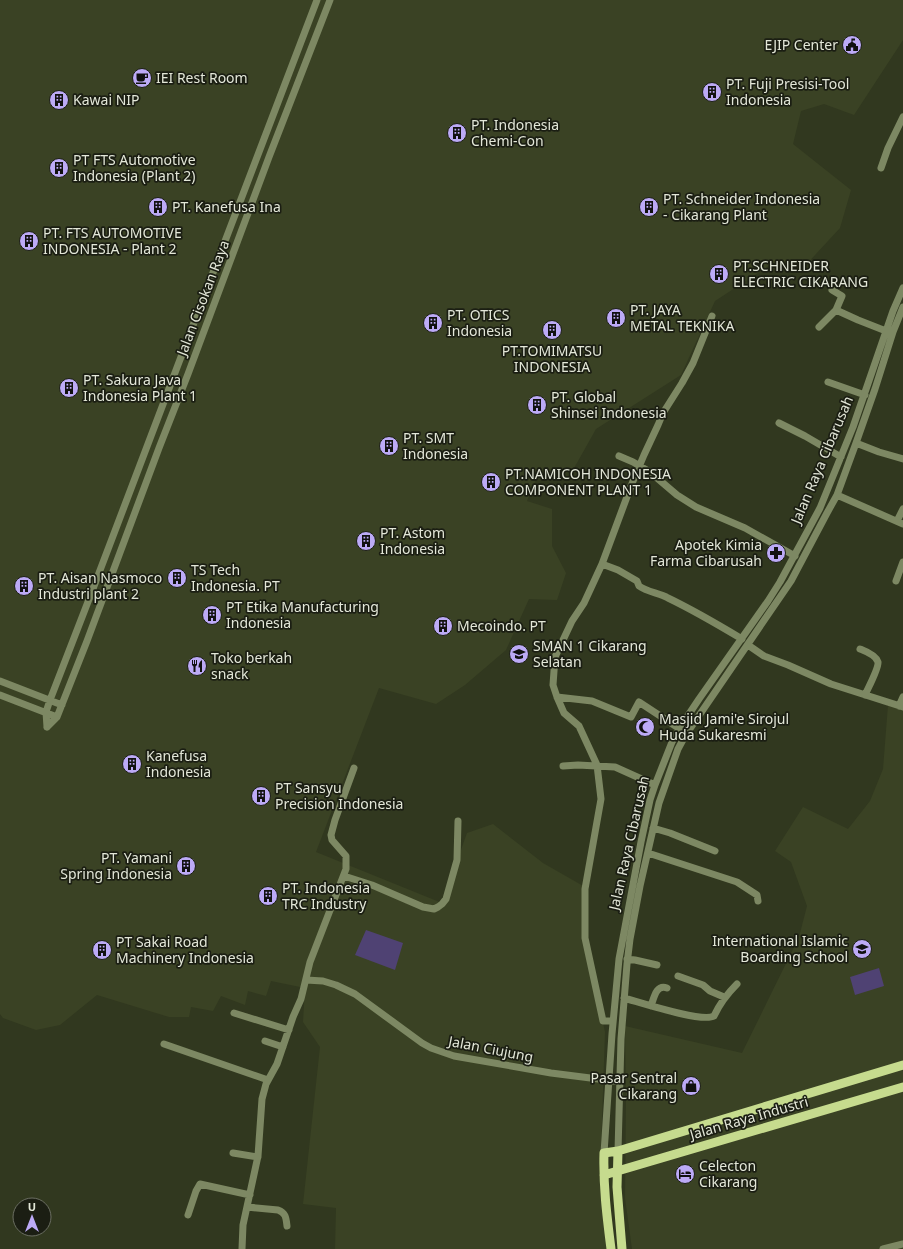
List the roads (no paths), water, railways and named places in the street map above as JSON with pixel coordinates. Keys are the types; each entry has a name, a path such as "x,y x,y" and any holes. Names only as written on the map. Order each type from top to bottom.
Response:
{"main road":[{"name":"Jalan Raya Industri","path":"604,1153 618,1151 903,1065"},
{"name":"Jalan Raya Industri","path":"604,1175 903,1087"},
{"name":"Jalan Raya Cibarusah","path":"618,1151 617,1186 622,1249"},
{"name":"Jalan Raya Cibarusah","path":"604,1153 607,1220 611,1249"}],"street":[{"name":"Jalan Cisokan Raya","path":"46,712 318,0"},
{"name":"Jalan Cisokan Raya","path":"57,717 87,642 269,157 330,0"},
{"path":"881,168 888,148 903,118"},
{"name":"Jalan Raya Cibarusah","path":"604,1153 618,960 650,800 658,776 673,740 699,699 768,601 820,508 842,456 896,302 903,288"},
{"path":"819,327 836,310 842,296 832,290"},
{"name":"Jalan Raya Cibarusah","path":"618,1151 621,1039 627,959 638,898 659,803 667,779 681,743 791,581 836,495 876,389 893,332 903,307"},
{"path":"836,310 886,331"},
{"path":"613,1021 603,1021 585,938 585,890 601,799 597,766 580,726 564,712 557,697 553,685 555,657 602,564 626,496 663,413 693,363 712,316"},
{"path":"828,382 865,394"},
{"path":"779,423 850,459"},
{"path":"856,444 903,459"},
{"path":"619,456 640,465 685,501 745,528 794,556"},
{"path":"836,495 900,522 903,509"},
{"path":"896,581 903,562"},
{"path":"602,564 618,570 637,581 639,586 643,589 666,597 712,621 742,639"},
{"path":"748,645 764,656 799,669 831,684 901,707 903,697"},
{"path":"860,649 872,655 877,659 878,663 865,695"},
{"path":"0,681 62,705"},
{"path":"0,695 46,712 57,717 47,727 46,712"},
{"path":"557,697 592,701 631,717 639,702 680,729"},
{"path":"673,740 681,743"},
{"path":"563,766 608,766 620,769 655,785"},
{"path":"242,1249 243,1224 258,1157 262,1099 268,1080 284,1047 304,991 310,962 344,876 347,864 346,856 332,840 331,835 354,768"},
{"path":"658,776 667,779"},
{"path":"344,876 372,885 423,907 434,909 442,904 446,898 457,860 458,822"},
{"path":"654,828 715,851"},
{"path":"648,854 738,882 755,894 758,897 758,900"},
{"path":"627,959 657,965"},
{"path":"678,976 703,985 710,991 724,998"},
{"name":"Jalan Ciujung","path":"306,980 323,981 355,994 422,1043 444,1054 509,1066 620,1082"},
{"path":"624,998 680,1013 708,1018 714,1016 724,998 737,984"},
{"path":"651,1006 655,993 659,988 663,986 667,988"},
{"path":"234,1013 289,1030"},
{"path":"265,1041 284,1047"},
{"path":"164,1044 268,1080"},
{"path":"233,1153 258,1157"},
{"path":"188,1215 196,1191 200,1184 250,1195"},
{"path":"247,1207 282,1211 285,1214 287,1226"},
{"path":"883,1249 903,1244"}],"place":[{"name":"EJIP Center","path":"852,45"},
{"name":"IEI Rest Room","path":"142,78"},
{"name":"PT. Fuji Presisi-Tool Indonesia","path":"712,92"},
{"name":"Kawai NIP","path":"59,100"},
{"name":"PT. Indonesia Chemi-Con","path":"457,133"},
{"name":"PT FTS Automotive Indonesia (Plant 2)","path":"59,168"},
{"name":"PT. Kanefusa Ina","path":"158,207"},
{"name":"PT. Schneider Indonesia - Cikarang Plant","path":"649,207"},
{"name":"PT. FTS AUTOMOTIVE INDONESIA - Plant 2","path":"29,241"},
{"name":"PT.SCHNEIDER ELECTRIC CIKARANG","path":"719,274"},
{"name":"PT. JAYA METAL TEKNIKA","path":"616,318"},
{"name":"PT. OTICS Indonesia","path":"433,323"},
{"name":"PT.TOMIMATSU INDONESIA","path":"552,330"},
{"name":"PT. Sakura Java Indonesia Plant 1","path":"69,388"},
{"name":"PT. Global Shinsei Indonesia","path":"537,405"},
{"name":"PT. SMT Indonesia","path":"389,446"},
{"name":"PT.NAMICOH INDONESIA COMPONENT PLANT 1","path":"491,482"},
{"name":"PT. Astom Indonesia","path":"366,541"},
{"name":"Apotek Kimia Farma Cibarusah","path":"776,553"},
{"name":"TS Tech Indonesia. PT","path":"177,578"},
{"name":"PT. Aisan Nasmoco Industri plant 2","path":"24,586"},
{"name":"PT Etika Manufacturing Indonesia","path":"212,615"},
{"name":"Mecoindo. PT","path":"443,626"},
{"name":"SMAN 1 Cikarang Selatan","path":"519,654"},
{"name":"Toko berkah snack","path":"197,666"},
{"name":"Masjid Jami'e Sirojul Huda Sukaresmi","path":"645,727"},
{"name":"Kanefusa Indonesia","path":"132,764"},
{"name":"PT Sansyu Precision Indonesia","path":"261,796"},
{"name":"PT. Yamani Spring Indonesia","path":"186,866"},
{"name":"PT. Indonesia TRC Industry","path":"268,896"},
{"name":"International Islamic Boarding School","path":"862,949"},
{"name":"PT Sakai Road Machinery Indonesia","path":"102,950"},
{"name":"Pasar Sentral Cikarang","path":"691,1086"},
{"name":"Celecton Cikarang","path":"685,1174"}]}
